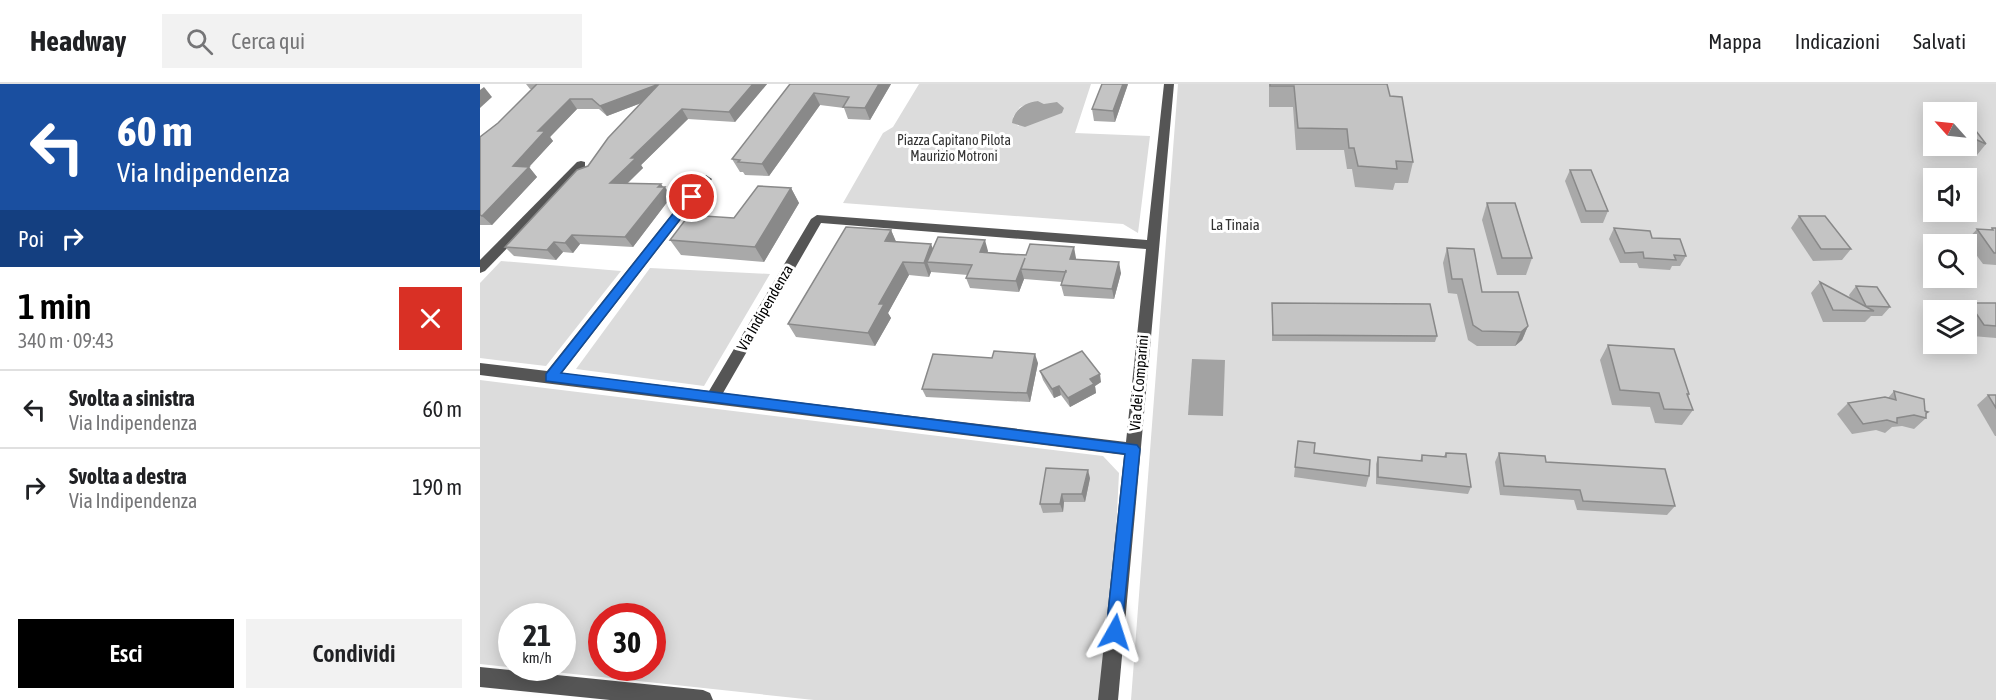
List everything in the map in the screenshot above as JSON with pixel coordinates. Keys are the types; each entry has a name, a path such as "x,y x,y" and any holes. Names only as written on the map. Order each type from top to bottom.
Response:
{"street":[{"name":"Via dei Comparini","path":"1108,700 1169,84"},
{"path":"480,268 581,165"},
{"path":"551,377 706,179"},
{"name":"Via Indipendenza","path":"713,397 817,219 1153,245"},
{"path":"480,369 1132,449"},
{"path":"480,677 703,700"}],"green space":[{"name":"Piazza Capitano Pilota Maurizio Motroni","path":"919,84 1091,84 1075,133 1150,136 1138,233 1123,224 843,203 883,133 893,127","holes":["1038,101 1044,104 1018,126 1013,117 1020,107"]},
{"name":"La Tinaia","path":"1178,84 1996,84 1996,700 1131,700"},
{"path":"501,261 621,271 546,366 480,358 480,283"},
{"path":"650,268 770,274 704,386 576,369"},
{"path":"480,380 1103,456 1119,473 1114,574 1101,700 814,700 638,681 666,681 666,603 588,603 588,676 576,674 576,603 498,603 498,666 480,664"}],"shaded area":[{"path":"1038,101 1044,104 1057,102 1064,108 1062,113 1025,127 1012,123 1020,108"},
{"path":"1192,359 1225,360 1223,416 1188,415"}],"building":[{"path":"537,84 659,84 600,106 592,99 570,99 538,131 545,131 513,166 529,167 482,216 480,215 480,137 498,123"},
{"path":"659,84 753,84 729,112 682,109 631,158 636,158 610,183 661,184 658,187 665,187 625,237 572,235 565,243 554,242 547,250 505,247 577,170 588,166 608,138"},
{"path":"790,84 879,84 865,108 843,107 849,97 814,93 762,164 738,162 740,160 732,159"},
{"path":"1102,84 1123,84 1113,111 1092,109"},
{"path":"1270,84 1387,84 1390,96 1402,97 1413,162 1396,161 1397,169 1358,166 1354,148 1349,148 1347,129 1298,128 1294,86 1270,86"},
{"path":"1977,132 1986,144 1977,140"},
{"path":"1570,170 1591,170 1608,211 1586,211"},
{"path":"758,186 791,188 755,247 670,240 689,215 734,218"},
{"path":"1487,203 1515,203 1532,258 1502,258"},
{"path":"1799,216 1825,216 1851,249 1821,249"},
{"path":"846,227 891,230 885,241 931,244 924,263 903,262 879,304 884,304 868,333 788,324"},
{"path":"1614,228 1650,231 1652,238 1680,239 1686,256 1674,255 1676,260 1644,258 1643,252 1625,253"},
{"path":"1992,228 1996,228 1996,253 1977,229 1993,230"},
{"path":"938,237 985,240 980,252 1026,255 1030,244 1074,247 1070,259 1119,262 1112,289 1061,285 1065,272 1021,269 1025,258 1016,281 966,278 972,265 927,262"},
{"path":"1447,248 1474,249 1482,292 1518,292 1528,326 1521,332 1482,331 1473,325 1462,279 1452,279"},
{"path":"1820,282 1874,311 1833,310"},
{"path":"1856,286 1877,287 1890,307 1866,306"},
{"path":"1272,303 1430,304 1437,336 1273,335"},
{"path":"1977,303 1996,303 1996,326 1984,325 1977,315"},
{"path":"1608,345 1674,349 1693,410 1664,409 1659,393 1620,390"},
{"path":"994,351 1035,354 1027,393 922,389 933,354 992,358"},
{"path":"1082,351 1100,374 1090,379 1094,384 1068,398 1059,386 1052,389 1040,371"},
{"path":"1894,391 1924,399 1925,411 1928,412 1926,418 1914,415 1897,418 1897,423 1887,420 1863,424 1848,403 1885,397 1896,400"},
{"path":"1988,395 1996,395 1996,408"},
{"path":"1298,441 1315,443 1314,453 1370,460 1369,476 1295,467"},
{"path":"1446,453 1466,454 1471,487 1378,477 1378,457 1422,461 1422,455 1446,457"},
{"path":"1499,453 1545,456 1546,462 1665,469 1675,506 1583,501 1580,490 1504,486"},
{"path":"1046,468 1088,470 1082,494 1062,494 1060,504 1040,504"}],"route":[{"path":"692,197 551,377 1132,449 1115,632"}]}
